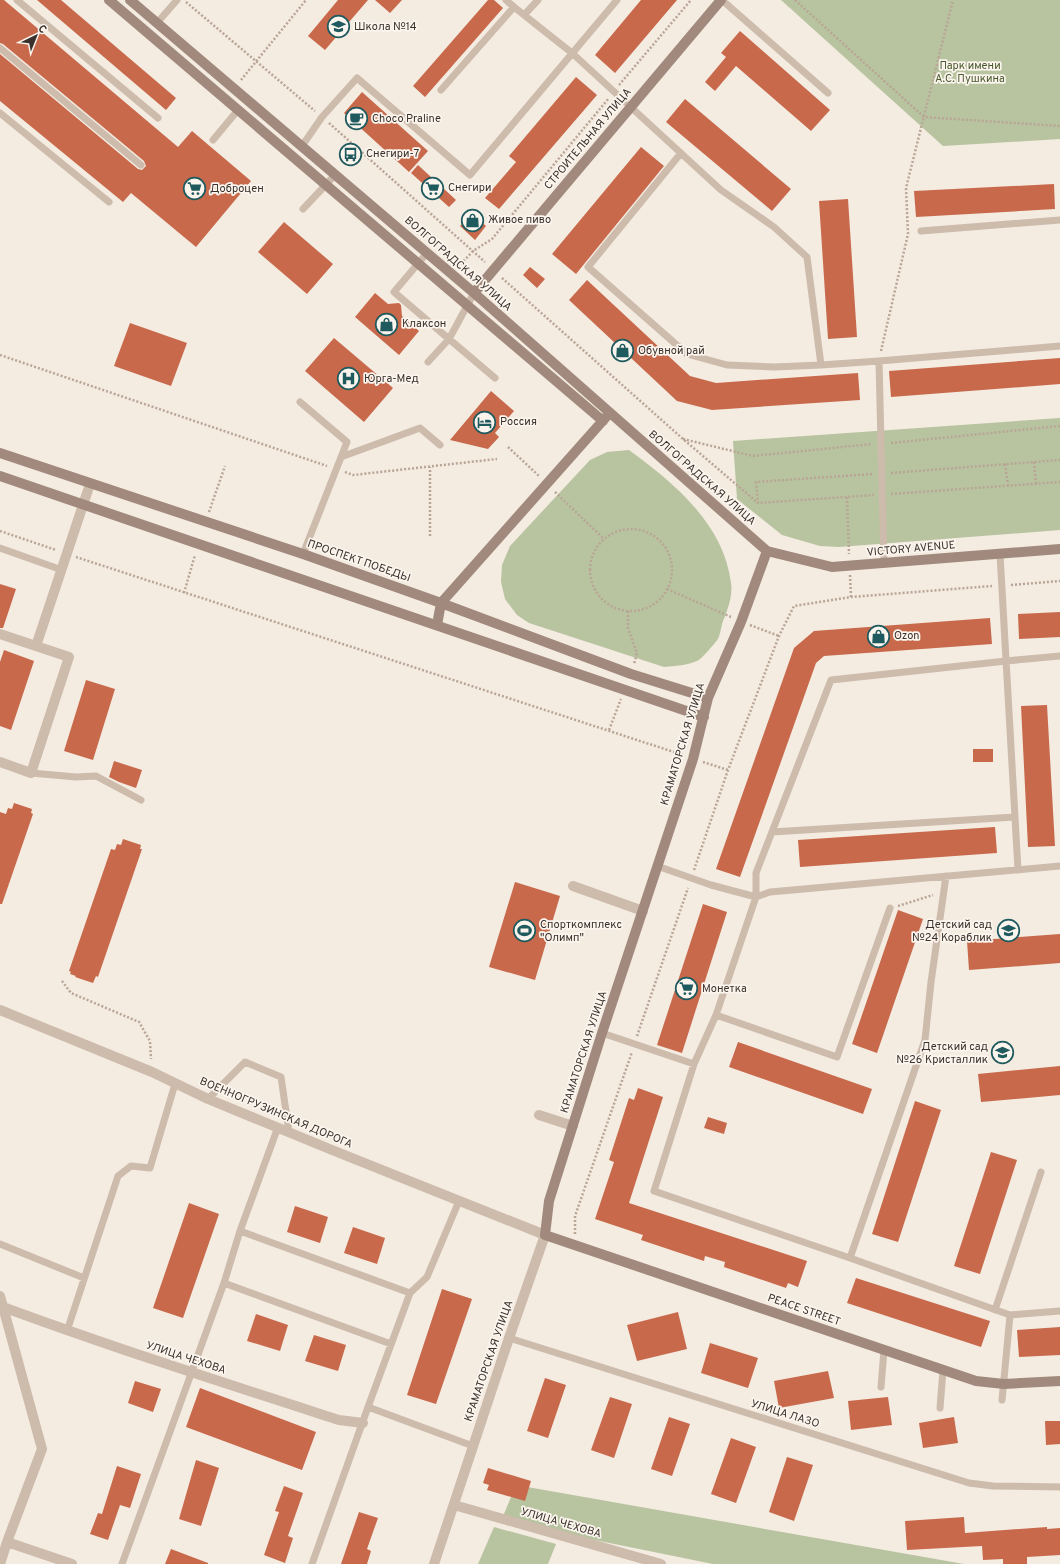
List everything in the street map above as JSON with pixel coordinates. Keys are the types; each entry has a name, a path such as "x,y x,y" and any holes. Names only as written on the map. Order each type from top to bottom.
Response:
{"main road":[{"path":"109,0 603,421"},
{"name":"ВОЛГОГРАДСКАЯ УЛИЦА","path":"130,0 474,293 766,551"},
{"name":"СТРОИТЕЛЬНАЯ УЛИЦА","path":"474,293 722,0"},
{"path":"437,625 441,603 610,413"},
{"name":"ПРОСПЕКТ ПОБЕДЫ","path":"0,453 303,554 441,603 631,674 708,698"},
{"path":"0,476 704,717"},
{"name":"VICTORY AVENUE","path":"766,551 832,567 1060,549"},
{"name":"КРАМАТОРСКАЯ УЛИЦА","path":"545,1235 549,1201 602,1033 693,758 708,698 741,622 766,551"},
{"name":"PEACE STREET","path":"545,1235 976,1381 1004,1384 1060,1381"}],"street":[{"path":"36,646 90,484"},
{"path":"0,634 69,657 31,773 0,762"},
{"path":"573,886 643,911"},
{"name":"ВОЕННОГРУЗИНСКАЯ ДОРОГА","path":"0,1010 152,1072 175,1084 289,1132 545,1235"},
{"path":"539,1115 573,1126"},
{"name":"КРАМАТОРСКАЯ УЛИЦА","path":"434,1564 545,1235"},
{"path":"0,1296 42,1449 0,1564"},
{"name":"УЛИЦА ЧЕХОВА","path":"4,1307 191,1372 339,1420 362,1423"},
{"name":"УЛИЦА ЧЕХОВА","path":"454,1505 662,1564"},
{"path":"7,1542 72,1564"}],"lane":[{"path":"17,0 158,118"},
{"path":"157,23 177,0"},
{"path":"506,0 572,53 722,190 774,227 807,257 821,365"},
{"path":"524,15 538,0"},
{"path":"302,146 322,117 357,78 470,175 617,0"},
{"path":"722,0 828,94"},
{"path":"441,90 514,7"},
{"path":"0,48 141,165"},
{"path":"213,140 238,110"},
{"path":"0,113 109,202"},
{"path":"681,153 588,267 687,354 727,365 774,367 879,361 1060,346"},
{"path":"303,209 335,175"},
{"path":"921,231 1060,220"},
{"path":"427,253 394,292 495,378"},
{"path":"428,362 449,339 474,293"},
{"path":"879,361 884,564"},
{"path":"300,402 347,442 303,554"},
{"path":"341,457 420,428 440,445"},
{"path":"0,548 62,570"},
{"path":"1000,554 1018,870"},
{"path":"1060,656 831,680 756,873 756,897 716,1015 694,1064 654,1191 1010,1315 1060,1311"},
{"path":"31,773 76,777 96,776 141,800"},
{"path":"772,832 1015,817"},
{"path":"657,866 691,878 756,897 770,892 1060,866"},
{"path":"850,1258 925,1040 931,982 946,876"},
{"path":"716,1015 837,1057 890,908"},
{"path":"602,1033 694,1064"},
{"path":"208,1098 245,1062 281,1077 289,1132"},
{"path":"67,1330 118,1176 131,1166 150,1168 175,1084"},
{"path":"122,1564 224,1283 240,1231 278,1127"},
{"path":"995,1310 1041,1172"},
{"path":"312,1564 410,1293 427,1277 459,1201"},
{"path":"240,1231 410,1293"},
{"path":"0,1244 84,1278"},
{"path":"224,1283 391,1344"},
{"path":"1002,1400 1010,1315"},
{"name":"УЛИЦА ЛАЗО","path":"509,1338 969,1483 993,1486 1060,1487"},
{"path":"881,1387 884,1350"},
{"path":"940,1408 943,1370"},
{"path":"368,1406 473,1446"}],"path":[{"path":"184,0 322,117 677,433 758,503 1060,482"},
{"path":"234,89 306,0"},
{"path":"452,274 473,251 492,239 691,0"},
{"path":"795,0 924,117 1060,126"},
{"path":"879,361 908,234 906,188 953,0"},
{"path":"0,355 353,475 497,459"},
{"path":"758,503 756,482 1060,460"},
{"path":"1034,462 1036,484"},
{"path":"1005,464 1008,486"},
{"path":"430,466 430,536"},
{"path":"847,497 851,597"},
{"path":"634,529 649,533 662,543 670,557 672,573 667,589 658,601 644,609 628,611 612,607 600,597 592,583 590,567 594,552 604,539 618,531 634,529"},
{"path":"0,531 728,770"},
{"path":"574,1246 575,1216 728,770 779,636 794,606 851,597 1060,581"},
{"path":"667,589 741,622 779,636"},
{"path":"890,908 943,892"},
{"path":"62,981 71,993 139,1022 150,1041 152,1072"}],"green space":[{"name":"Парк имени А.С. Пушкина","path":"781,0 1060,0 1060,139 943,146"},
{"path":"1060,418 1060,530 839,547 820,546 782,535 737,499 733,441"},
{"path":"629,450 663,476 694,506 707,523 718,542 726,562 731,583 729,604 718,639 697,661 664,667 529,623 517,615 505,599 501,582 502,565 510,546 590,460 607,452"},
{"path":"516,1485 964,1564 713,1564 501,1521"},
{"path":"494,1527 556,1544 548,1564 478,1564"}],"building":[{"path":"0,0 4,0 178,147 192,131 251,181 196,247 131,193 123,202 0,101 0,54 138,169 142,170 146,166 144,161 0,43"},
{"path":"37,0 61,0 176,98 166,110"},
{"path":"338,0 368,0 325,50 308,36"},
{"path":"375,0 402,0 390,13"},
{"path":"488,0 494,0 503,8 425,97 413,86"},
{"path":"641,0 677,0 615,73 595,55"},
{"path":"740,31 830,110 811,131 736,66 715,91 705,82 726,57 721,53"},
{"path":"576,77 597,95 499,209 485,198 516,162 509,156"},
{"path":"362,92 428,151 409,172 344,113"},
{"path":"685,99 791,189 772,211 666,122"},
{"path":"641,147 664,166 576,274 552,254"},
{"path":"418,165 456,200 449,207 411,173"},
{"path":"1054,184 1055,209 916,217 914,191"},
{"path":"848,199 857,337 828,339 819,201"},
{"name":"Живое пиво","path":"471,213 486,226 475,240 460,226"},
{"path":"284,222 333,264 307,294 258,252"},
{"path":"530,267 545,279 537,288 523,275"},
{"path":"587,280 690,376 716,383 858,373 860,400 712,410 677,401 569,300"},
{"name":"Клаксон","path":"375,293 388,304 399,303 401,305 402,316 419,331 399,355 355,317"},
{"path":"130,323 187,343 171,386 114,366"},
{"name":"Юрга-Мед","path":"334,338 393,388 364,422 305,371"},
{"path":"1060,358 1060,384 891,397 889,371"},
{"name":"Россия","path":"491,391 514,411 495,433 499,437 488,449 450,440"},
{"path":"0,584 16,589 3,628 0,628"},
{"path":"1060,612 1060,637 1019,639 1018,614"},
{"path":"990,618 992,644 824,656 816,663 740,877 716,869 794,648 814,631"},
{"path":"4,650 34,661 11,730 0,726 0,662"},
{"path":"86,680 115,689 93,760 64,751"},
{"path":"1047,705 1055,846 1028,847 1021,706"},
{"path":"973,749 993,749 993,762 973,762"},
{"path":"114,761 142,770 136,788 109,777"},
{"path":"14,803 32,809 31,813 33,814 2,904 0,904 0,812 6,814 8,808 12,809"},
{"path":"995,827 997,853 800,867 798,840"},
{"path":"123,839 141,845 140,849 142,849 98,977 96,976 93,983 75,977 76,976 70,974 71,972 69,971 111,849 115,850 117,844 121,845"},
{"name":"Спорткомплекс \"Олимп\"","path":"515,882 560,896 535,980 489,967"},
{"path":"703,904 727,912 682,1053 657,1045"},
{"path":"898,910 923,919 877,1053 852,1044"},
{"path":"1060,934 1060,963 969,970 967,941"},
{"path":"738,1042 872,1089 863,1114 729,1067"},
{"path":"1060,1066 1060,1095 981,1102 978,1074"},
{"path":"638,1088 663,1097 629,1203 807,1261 798,1287 788,1283 786,1288 724,1267 725,1262 705,1256 704,1261 641,1240 643,1235 595,1219 614,1162 609,1160 629,1098 634,1100"},
{"path":"915,1101 941,1110 898,1242 872,1234"},
{"path":"708,1117 727,1123 724,1134 704,1128"},
{"path":"991,1152 1017,1160 980,1274 954,1266"},
{"path":"189,1203 219,1214 183,1318 153,1308"},
{"path":"295,1206 328,1217 320,1243 287,1232"},
{"path":"353,1227 385,1238 377,1264 344,1253"},
{"path":"856,1278 990,1321 981,1347 847,1303"},
{"path":"442,1289 472,1299 436,1404 407,1395"},
{"path":"678,1312 687,1349 637,1361 627,1325"},
{"path":"256,1314 288,1325 280,1351 247,1341"},
{"path":"1060,1327 1060,1355 1019,1357 1017,1330"},
{"path":"314,1335 346,1345 338,1371 305,1361"},
{"path":"710,1343 758,1358 748,1388 701,1373"},
{"path":"828,1371 834,1398 779,1408 774,1381"},
{"path":"545,1378 566,1385 548,1438 527,1431"},
{"path":"135,1381 161,1389 153,1412 128,1403"},
{"path":"200,1388 316,1432 302,1470 186,1427"},
{"path":"610,1397 632,1404 614,1458 591,1450"},
{"path":"888,1397 892,1425 851,1430 848,1401"},
{"path":"669,1417 690,1424 672,1476 651,1469"},
{"path":"954,1417 958,1443 923,1448 919,1423"},
{"path":"1045,1421 1060,1421 1060,1444 1046,1445"},
{"path":"731,1438 756,1447 736,1503 711,1494"},
{"path":"787,1457 813,1465 794,1521 769,1512"},
{"path":"196,1460 219,1468 201,1526 179,1519"},
{"path":"117,1466 141,1474 130,1508 120,1505 108,1540 90,1534 98,1513 102,1514"},
{"path":"488,1468 531,1481 525,1501 487,1490 489,1485 483,1483"},
{"path":"284,1486 303,1493 288,1536 293,1538 285,1563 264,1555 279,1512 275,1511"},
{"path":"359,1512 378,1518 367,1549 371,1551 367,1564 341,1564"},
{"path":"964,1517 965,1533 1047,1527 1047,1529 1060,1528 1060,1555 1027,1557 1027,1564 1003,1564 1003,1559 983,1560 982,1546 907,1550 905,1521"},
{"path":"171,1549 208,1563 208,1564 165,1564"}],"place":[{"name":"Школа №14","path":"338,27"},
{"name":"Choco Praline","path":"356,119"},
{"name":"Снегири-7","path":"351,154"},
{"name":"Снегири","path":"433,188"},
{"name":"Доброцен","path":"194,189"},
{"name":"Живое пиво","path":"472,220"},
{"name":"Клаксон","path":"387,324"},
{"name":"Обувной рай","path":"622,351"},
{"name":"Юрга-Мед","path":"349,379"},
{"name":"Россия","path":"485,422"},
{"name":"Ozon","path":"879,636"},
{"name":"Спорткомплекс \"Олимп\"","path":"525,931"},
{"name":"Детский сад №24 Кораблик","path":"1008,931"},
{"name":"Монетка","path":"686,989"},
{"name":"Детский сад №26 Кристаллик","path":"1003,1053"}]}
